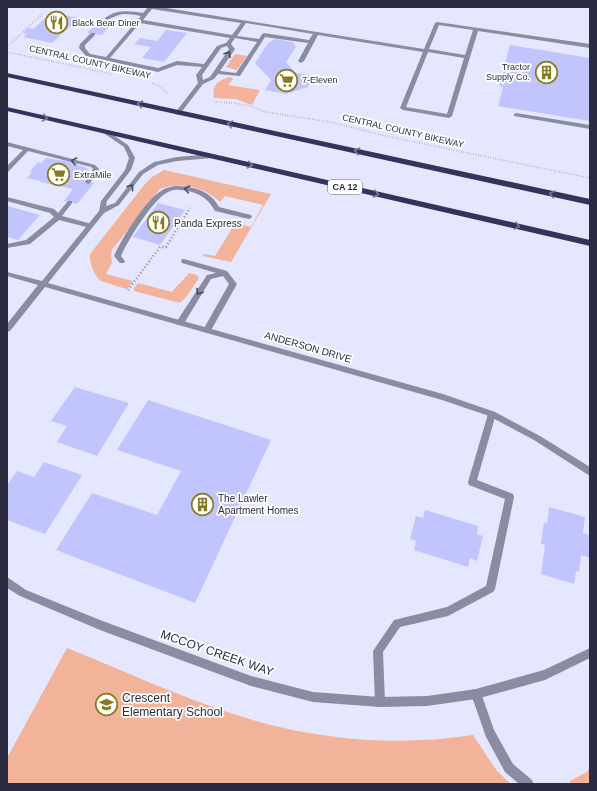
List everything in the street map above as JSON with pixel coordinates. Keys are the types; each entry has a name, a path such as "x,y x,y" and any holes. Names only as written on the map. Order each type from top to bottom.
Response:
{"highway":[{"path":"7,76 590,202"},
{"name":"CA 12","path":"7,109 590,243"}],"street":[{"path":"108,59 151,7 467,57"},
{"path":"107,19 112,15 123,12 144,15"},
{"path":"139,21 260,41"},
{"path":"201,83 199,75 205,66 219,47 228,44 244,22"},
{"path":"476,29 449,116 403,108 437,23 590,46"},
{"path":"301,61 316,33"},
{"path":"93,34 82,45 82,48 88,55 158,70 177,63 205,66"},
{"path":"217,72 238,75 264,35 311,42"},
{"path":"178,113 201,83 212,78 217,72 232,49 228,44"},
{"path":"516,115 590,128"},
{"path":"102,212 104,201 128,170 132,158 126,146 107,133"},
{"path":"7,144 93,166 96,168 96,172 88,182"},
{"path":"7,170 27,149"},
{"path":"7,329 102,212 117,204 141,173 156,163 176,158 212,156"},
{"path":"122,261 117,256 119,249 158,195 163,192 178,187 204,194 213,201 217,210 249,217"},
{"path":"7,199 52,211 58,217 90,226"},
{"path":"7,246 28,242 58,217 70,202"},
{"path":"184,261 226,272 233,284 207,330"},
{"path":"180,323 209,276 226,272"},
{"name":"ANDERSON DRIVE","path":"7,274 443,397 492,414 537,438 590,472"},
{"path":"380,702 378,651 398,623 448,611 490,589 510,496 472,482 492,414"},
{"name":"MCCOY CREEK WAY","path":"7,582 23,593 100,625 251,681 312,697 380,702 427,701 476,694 544,675 590,653"},
{"path":"476,694 490,733 509,768 528,784"}],"path":[{"path":"7,47 42,14"},
{"name":"CENTRAL COUNTY BIKEWAY","path":"7,52 74,68 115,75"},
{"name":"CENTRAL COUNTY BIKEWAY","path":"152,83 159,86 167,93"},
{"name":"CENTRAL COUNTY BIKEWAY","path":"214,102 239,104 266,112 330,122 390,137 590,178"},
{"path":"128,290 160,247 166,247 190,208"}],"shaded area":[{"path":"235,54 247,56 237,70 226,67"},
{"path":"230,77 233,79 228,85 260,90 252,105 236,99 214,98 213,93 215,86 222,80"},
{"path":"164,170 271,194 231,262 203,256 203,254 215,256 234,225 224,222 225,220 251,227 263,205 225,196 220,202 200,189 192,187 176,186 160,189 112,250 112,262 106,274 133,281 126,289 101,281 93,269 90,261 90,254 145,184 152,177"},
{"path":"189,273 197,275 199,278 187,296 180,303 134,291 134,288 138,283 172,292"},
{"name":"Crescent Elementary School","path":"67,648 193,700 245,718 289,729 327,736 384,741 434,740 473,735 497,771 511,784 7,784 7,758"},
{"path":"590,767 590,784 570,784 570,781 587,772"}],"building":[{"name":"Black Bear Diner","path":"51,13 79,18 52,43 23,37 27,34 23,33 28,28 33,29"},
{"path":"101,18 111,20 108,24 111,24 102,35 87,33"},
{"path":"166,30 187,33 164,62 142,58 151,47 134,44 140,38 157,41"},
{"path":"275,39 293,42 296,47 286,62 296,73 314,76 308,87 286,94 265,90 271,80 255,63 268,43"},
{"name":"Tractor Supply Co.","path":"510,45 590,58 590,121 498,106 503,87 499,86"},
{"name":"ExtraMile","path":"46,158 78,163 77,165 87,168 89,171 82,180 94,183 77,204 64,201 73,189 27,178 32,172 30,171 38,162 41,163"},
{"name":"Panda Express","path":"158,203 185,210 160,245 133,237"},
{"path":"7,206 40,215 18,240 7,237"},
{"path":"75,387 129,403 97,456 57,442 67,426 51,421"},
{"name":"The Lawler Apartment Homes","path":"148,400 271,440 195,603 56,550 92,493 157,515 181,471 117,450"},
{"path":"44,462 82,475 45,534 7,520 7,485 17,471 34,477"},
{"path":"549,507 585,517 583,533 590,535 590,558 581,555 579,572 576,571 574,584 541,574 545,545 541,544 544,522 547,523"},
{"path":"425,510 478,526 477,534 483,536 477,561 470,558 468,567 414,550 416,541 410,539 416,516 423,518"}],"place":[{"name":"Black Bear Diner","path":"57,23"},
{"name":"Tractor Supply Co.","path":"546,72"},
{"name":"7-Eleven","path":"286,80"},
{"name":"ExtraMile","path":"58,175"},
{"name":"Panda Express","path":"159,223"},
{"name":"The Lawler Apartment Homes","path":"202,504"},
{"name":"Crescent Elementary School","path":"107,705"}]}
